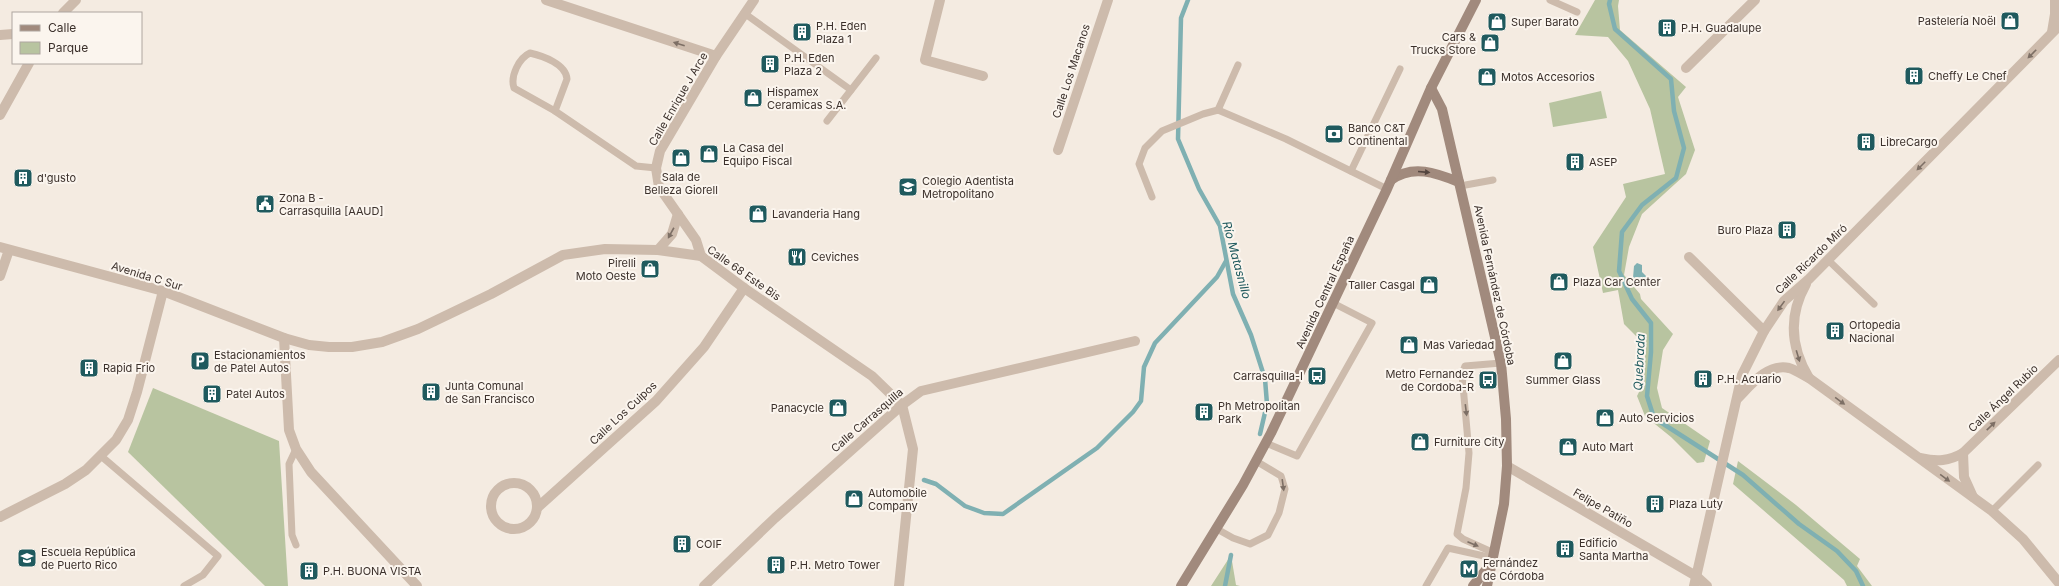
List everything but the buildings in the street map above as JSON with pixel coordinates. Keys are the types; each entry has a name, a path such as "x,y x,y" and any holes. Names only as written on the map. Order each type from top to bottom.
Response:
{"main road":[{"name":"Avenida Central España","path":"1181,586 1217,529 1266,443 1389,185 1431,88 1476,0"},
{"name":"Avenida Fernández de Córdoba","path":"1431,88 1442,109 1501,363 1506,419 1507,466 1504,504 1487,586"},
{"path":"1389,185 1400,173 1414,171 1429,172 1460,184"},
{"path":"1473,586 1493,558"}],"street":[{"path":"64,12 76,0"},
{"path":"546,0 716,56"},
{"name":"Calle Enrique J Arce","path":"701,256 696,240 659,187 656,168 660,151 716,56 754,0"},
{"path":"940,0 925,60 984,76"},
{"name":"Calle Los Macanos","path":"1058,150 1108,0"},
{"path":"1686,68 1755,0"},
{"path":"2055,0 2056,29"},
{"name":"Calle Ricardo Miró","path":"1695,581 1742,375 1764,331 1784,301 1810,279 2056,29"},
{"path":"0,35 12,34"},
{"path":"0,115 28,64"},
{"path":"658,250 672,234 678,214"},
{"path":"0,276 4,249"},
{"name":"Avenida C Sur","path":"4,249 163,291 284,338"},
{"name":"Calle 68 Este Bis","path":"284,338 309,345 329,348 352,347 382,342 418,329 491,294 563,255 606,249 658,250 701,256 744,288 872,376 902,405"},
{"path":"1689,257 1764,331"},
{"path":"1809,378 1800,363 1794,345 1793,327 1795,309 1802,292 1810,279"},
{"name":"Calle Los Cuipos","path":"537,508 536,500 528,488 514,483 500,488 492,500 493,515 502,525 515,529 528,524 532,520 537,508 656,401 704,347 744,288"},
{"path":"0,517 65,484 86,470 116,440 128,420 137,392 163,291"},
{"path":"284,338 289,430 296,449 311,472 417,586"},
{"name":"Calle Carrasquilla","path":"704,586 774,518 902,405 920,391 1135,342"},
{"name":"Calle Ángel Rubio","path":"1918,458 1941,461 1953,459 1963,453 2059,360"},
{"path":"1737,399 1757,378 1780,367 1790,368 1809,378 1992,511 2023,539 2059,583"},
{"path":"899,586 913,449 902,405"},
{"path":"1963,453 1964,478 1975,499"},
{"name":"Felipe Patiño","path":"1507,466 1695,581 1707,586"}],"lane":[{"path":"1550,0 1577,12"},
{"path":"744,13 851,90"},
{"path":"555,111 567,79 567,74 564,68 537,54 530,53 524,56 513,75 512,82 514,88 555,111 636,166 656,168"},
{"path":"827,121 876,58"},
{"path":"1218,110 1238,65"},
{"path":"1351,171 1400,69"},
{"path":"1152,197 1139,164 1145,148 1162,131 1203,114 1218,110 1286,139 1351,171 1389,185"},
{"path":"1460,184 1493,180"},
{"path":"1828,260 1874,304"},
{"path":"1266,443 1297,456 1372,323 1333,303"},
{"path":"1493,558 1463,540 1457,534 1466,488 1469,453 1462,374 1465,366 1501,363"},
{"path":"296,449 289,464 292,535 296,545"},
{"path":"101,456 218,556 203,575 184,586"},
{"path":"1217,529 1233,538 1250,544 1268,534 1279,513 1285,489 1281,476 1256,461"},
{"path":"1992,511 2038,465"},
{"path":"1426,586 1448,548 1493,558"}],"green space":[{"path":"1595,0 1619,0 1620,30 1686,87 1678,97 1695,150 1686,174 1642,214 1629,247 1624,275 1640,294 1641,299 1673,334 1663,350 1657,388 1662,408 1710,441 1704,462 1697,463 1671,437 1645,416 1637,396 1642,386 1646,346 1624,324 1618,290 1603,293 1593,247 1626,197 1623,184 1665,174 1650,109 1628,61 1608,37 1575,35"},
{"path":"1601,91 1607,118 1553,127 1549,103"},
{"path":"153,388 279,441 288,586 265,586 128,452"},
{"path":"1738,461 1796,505 1860,559 1857,566 1872,586 1847,586 1844,580 1733,484"},
{"path":"1231,555 1236,585 1240,586 1211,586"}],"water":[{"path":"1637,263 1642,265 1642,272 1646,276 1645,282 1638,285 1633,278 1634,266"}],"waterway":[{"name":"Río Matasnillo","path":"1188,0 1181,18 1178,139 1199,189 1220,226 1233,294 1251,335 1265,379 1267,404 1260,434"},
{"name":"Quebrada","path":"1610,0 1609,4 1615,29 1671,79 1674,111 1684,148 1676,178 1642,205 1622,232 1619,271 1632,299 1651,323 1651,352 1647,396 1654,418 1743,475 1799,524 1837,551 1856,571 1863,586"},
{"path":"924,480 936,484 965,506 984,513 1003,514 1097,448 1133,412 1141,401 1144,367 1155,343 1217,277 1226,261"},
{"name":"Río Matasnillo","path":"1225,586 1231,555"}],"place":[{"name":"Pastelería Noël","path":"2010,21"},
{"name":"Super Barato","path":"1497,22"},
{"name":"P.H. Guadalupe","path":"1667,28"},
{"name":"P.H. Eden Plaza 1","path":"802,32"},
{"name":"Cars & Trucks Store","path":"1490,43"},
{"name":"P.H. Eden Plaza 2","path":"770,64"},
{"name":"Cheffy Le Chef","path":"1914,76"},
{"name":"Motos Accesorios","path":"1487,77"},
{"name":"Hispamex Ceramicas S.A.","path":"753,98"},
{"name":"Banco C&T Continental","path":"1334,134"},
{"name":"LibreCargo","path":"1866,142"},
{"name":"La Casa del Equipo Fiscal","path":"709,154"},
{"name":"Sala de Belleza Giorell","path":"681,158"},
{"name":"ASEP","path":"1575,162"},
{"name":"d'gusto","path":"23,178"},
{"name":"Colegio Adentista Metropolitano","path":"908,187"},
{"name":"Zona B - Carrasquilla [AAUD]","path":"265,204"},
{"name":"Lavanderia Hang","path":"758,214"},
{"name":"Buro Plaza","path":"1787,230"},
{"name":"Ceviches","path":"797,257"},
{"name":"Pirelli Moto Oeste","path":"650,269"},
{"name":"Plaza Car Center","path":"1559,282"},
{"name":"Taller Casgal","path":"1429,285"},
{"name":"Ortopedia Nacional","path":"1835,331"},
{"name":"Mas Variedad","path":"1409,345"},
{"name":"Estacionamientos de Patel Autos","path":"200,361"},
{"name":"Summer Glass","path":"1563,361"},
{"name":"Rapid Frio","path":"89,368"},
{"name":"Carrasquilla-I","path":"1317,376"},
{"name":"P.H. Acuario","path":"1703,379"},
{"name":"Metro Fernandez de Cordoba-R","path":"1488,380"},
{"name":"Junta Comunal de San Francisco","path":"431,392"},
{"name":"Patel Autos","path":"212,394"},
{"name":"Panacycle","path":"838,408"},
{"name":"Ph Metropolitan Park","path":"1204,412"},
{"name":"Auto Servicios","path":"1605,418"},
{"name":"Furniture City","path":"1420,442"},
{"name":"Auto Mart","path":"1568,447"},
{"name":"Automobile Company","path":"854,499"},
{"name":"Plaza Luty","path":"1655,504"},
{"name":"COIF","path":"682,544"},
{"name":"Edificio Santa Martha","path":"1565,549"},
{"name":"Escuela República de Puerto Rico","path":"27,558"},
{"name":"P.H. Metro Tower","path":"776,565"},
{"name":"Fernández de Córdoba","path":"1469,569"},
{"name":"P.H. BUONA VISTA","path":"309,571"}]}
